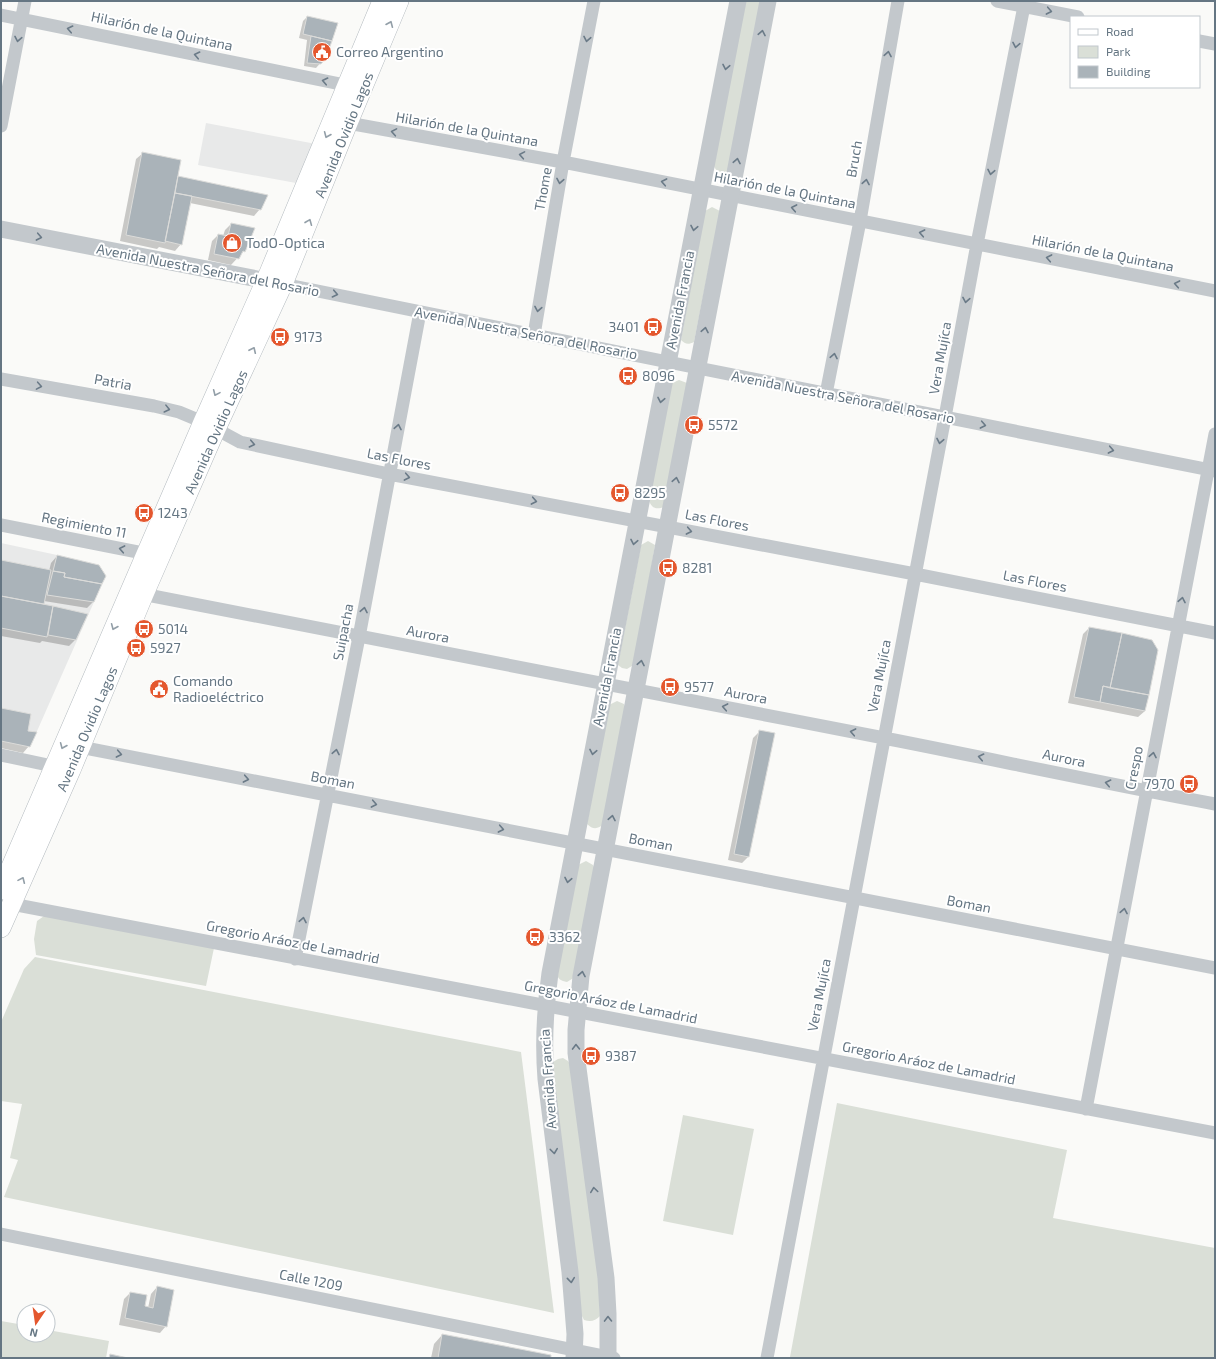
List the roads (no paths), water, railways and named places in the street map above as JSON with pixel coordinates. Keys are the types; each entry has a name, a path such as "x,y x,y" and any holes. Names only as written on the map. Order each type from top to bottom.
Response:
{"main road":[{"name":"Avenida Ovidio Lagos","path":"275,282 355,87 382,1"},
{"name":"Avenida Ovidio Lagos","path":"1,928 4,899 63,768 153,555 210,426 348,123 355,87 400,1"},
{"name":"Avenida Ovidio Lagos","path":"63,768 80,747 137,593"}],"street":[{"path":"1,126 25,1"},
{"name":"Thome","path":"534,335 563,162 594,1"},
{"name":"Avenida Francia","path":"575,1354 574,1312 570,1272 546,1079 544,1050 546,1006 550,973 738,1"},
{"path":"610,1358 606,1278 576,1054 577,1012 581,976 768,1"},
{"name":"Bruch","path":"826,394 860,221 898,1"},
{"path":"998,1 1025,4 1074,16"},
{"name":"Vera Mujíca","path":"767,1358 945,417 976,244 1025,4"},
{"name":"Hilarión de la Quintana","path":"1,15 355,87"},
{"path":"1200,41 1215,44"},
{"name":"Hilarión de la Quintana","path":"348,123 563,162 1215,291"},
{"name":"Avenida Nuestra Señora del Rosario","path":"1,230 275,282 826,394 1211,470"},
{"name":"Suipacha","path":"295,959 328,795 420,312"},
{"name":"Patria","path":"1,379 154,406 179,412 210,426"},
{"name":"Las Flores","path":"210,426 240,442 389,474 668,526 1215,633"},
{"name":"Crespo","path":"1086,1109 1178,626 1211,470 1215,434"},
{"name":"Regimiento 11","path":"1,525 153,555"},
{"name":"Aurora","path":"137,593 1215,804"},
{"name":"Boman","path":"80,747 1215,968"},
{"path":"1,755 63,768"},
{"name":"Gregorio Aráoz de Lamadrid","path":"4,899 295,959 1215,1133"},
{"name":"Calle 1209","path":"1,1234 575,1354 610,1358"}],"place":[{"name":"Correo Argentino","path":"322,52"},
{"name":"TodO-Optica","path":"232,243"},
{"name":"3401","path":"653,327"},
{"name":"9173","path":"280,337"},
{"name":"8096","path":"628,376"},
{"name":"5572","path":"694,425"},
{"name":"8295","path":"620,493"},
{"name":"1243","path":"144,513"},
{"name":"8281","path":"668,568"},
{"name":"5014","path":"144,629"},
{"name":"5927","path":"136,648"},
{"name":"9577","path":"670,687"},
{"name":"Comando Radioeléctrico","path":"159,689"},
{"name":"7970","path":"1189,784"},
{"name":"3362","path":"535,937"},
{"name":"9387","path":"591,1056"}]}
